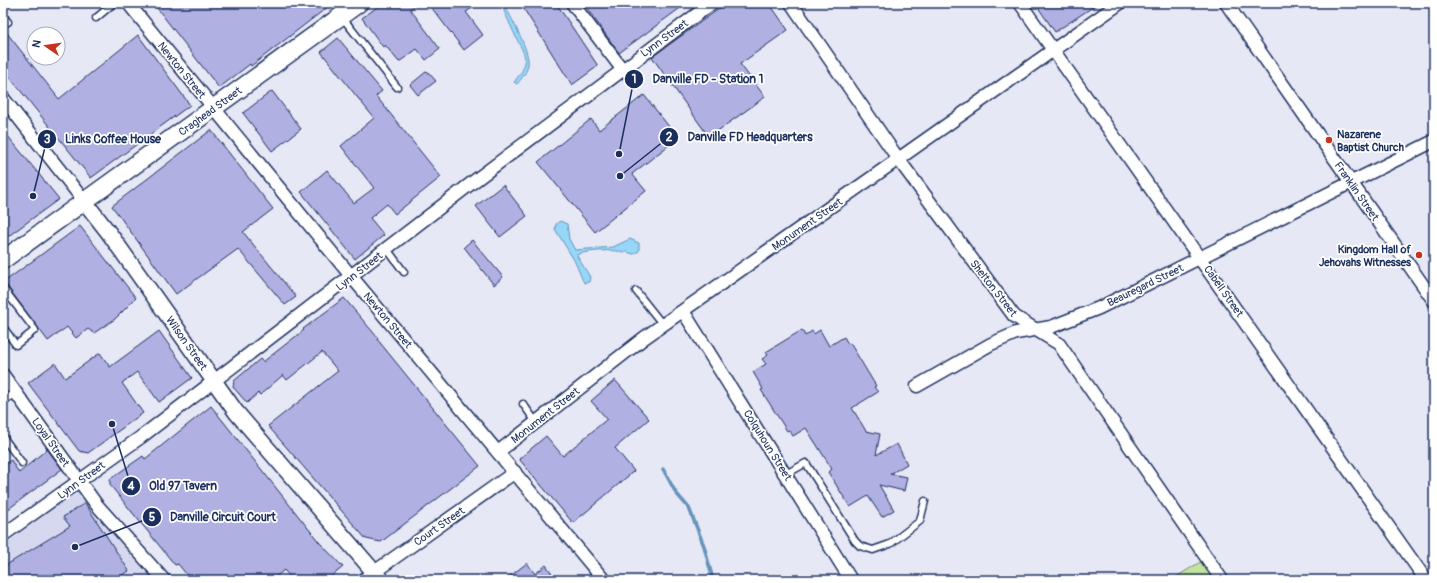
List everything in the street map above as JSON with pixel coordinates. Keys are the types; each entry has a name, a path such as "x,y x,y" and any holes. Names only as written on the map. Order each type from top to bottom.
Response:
{"main road":[{"name":"Craghead Street","path":"3,260 359,3"}],"street":[{"name":"Newton Street","path":"128,3 213,109 604,580"},
{"path":"572,3 622,69"},
{"name":"Lynn Street","path":"3,535 214,381 622,69 712,3"},
{"name":"Shelton Street","path":"791,3 899,160 1014,316 1059,344 1222,580"},
{"name":"Cabell Street","path":"1020,3 1426,580"},
{"name":"Franklin Street","path":"1226,3 1434,301"},
{"name":"Monument Street","path":"498,452 663,325 899,160 1118,4"},
{"name":"Wilson Street","path":"3,98 109,234 236,412 372,577"},
{"name":"Beauregard Street","path":"917,386 991,344 1016,333 1051,327 1099,308 1434,141"},
{"name":"Colquhoun Street","path":"683,311 851,580"},
{"name":"Loyal Street","path":"3,375 96,504 164,580"},
{"name":"Court Street","path":"372,577 515,472"}],"lane":[{"path":"96,18 114,3"},
{"path":"3,16 8,22"},
{"path":"341,16 397,87"},
{"path":"387,249 404,272"},
{"path":"3,288 35,330 16,345 3,328"},
{"path":"636,291 663,325"},
{"path":"3,402 16,392"},
{"path":"523,404 536,422"},
{"path":"3,437 22,464"},
{"path":"786,474 806,462 855,541 867,549 873,550 890,544 920,522 925,501"}],"shaded area":[{"path":"78,490 157,580 3,580 3,540"}],"green space":[{"path":"1207,558 1222,580 1171,580"}],"water":[{"path":"501,3 504,3 515,25 528,59 527,70 517,84 514,82 520,75 525,63 525,58"},
{"path":"560,221 567,224 569,239 575,250 613,247 630,239 639,243 639,251 634,254 620,251 606,251 578,254 577,256 590,277 589,282 584,283 574,260 555,229 556,224"}],"building":[{"path":"153,3 333,3 251,66 250,64 219,88"},
{"path":"383,3 419,3 410,9 440,49 426,60 417,49 399,62 385,45 383,47 362,18"},
{"path":"428,3 480,3 466,12 483,35 464,50"},
{"path":"520,3 556,3 598,66 572,85"},
{"path":"583,3 687,3 619,53"},
{"path":"727,3 769,3 788,30 740,64 765,97 709,137 652,57"},
{"path":"1035,3 1099,3 1055,32"},
{"path":"3,28 26,57 26,66 33,66 59,99 138,35 190,105 91,178 3,69"},
{"path":"338,38 382,91 376,96 441,177 395,214 387,204 370,218 384,235 355,259 301,192 327,170 354,203 374,188 341,146 374,118 321,52"},
{"path":"427,71 436,81 418,95 410,85"},
{"path":"272,91 301,129 272,151 243,113"},
{"path":"644,95 678,138 632,174 646,191 595,232 538,162 591,119 599,130"},
{"path":"3,130 59,199 3,240"},
{"path":"211,130 273,209 243,232 296,297 285,305 238,249 176,294 112,206"},
{"path":"503,185 527,216 500,237 476,206"},
{"path":"80,226 136,298 115,319 94,333 88,329 76,338 67,327 48,341 4,282"},
{"path":"472,240 503,277 494,285 464,247"},
{"path":"344,298 378,338 377,339 480,466 381,542 366,539 268,426 338,371 322,352 287,380 283,375 260,395 258,393 247,403 233,387 234,381 260,359 263,362"},
{"path":"802,330 805,336 812,331 814,334 820,330 829,346 844,337 848,344 850,343 876,386 874,387 878,392 852,408 866,431 880,434 876,455 897,444 907,464 890,474 907,477 904,491 879,485 894,510 882,517 868,496 850,507 828,472 832,469 806,428 793,436 789,430 787,431 761,390 763,389 753,372 766,364 762,359 768,355 766,352"},
{"path":"159,331 192,378 159,402 137,372 122,383 143,413 88,453 79,451 28,383 55,363 65,378 100,353 110,367"},
{"path":"615,380 649,419 615,448 634,471 573,523 519,459 546,436 563,456 607,419 591,401"},
{"path":"211,406 319,542 343,567 327,580 293,580 284,570 272,580 191,580 178,564 175,565 110,485 110,479 143,456 145,459"},
{"path":"47,449 62,469 3,513 3,465 11,460 19,473"},
{"path":"85,503 129,571 113,580 3,580 3,567 70,526 63,517"},
{"path":"527,563 535,574 546,565 556,580 505,580"}],"waterway":[{"path":"663,469 676,493 689,508 704,546 713,580"}],"place":[{"name":"Nazarene Baptist Church","path":"1329,140"},
{"name":"Danville FD - Station 1","path":"619,154"},
{"name":"Danville FD Headquarters","path":"620,176"},
{"name":"Links Coffee House","path":"33,196"},
{"name":"Kingdom Hall of Jehovahs Witnesses","path":"1419,255"},
{"name":"Old 97 Tavern","path":"112,424"},
{"name":"Danville Circuit Court","path":"75,547"}]}
